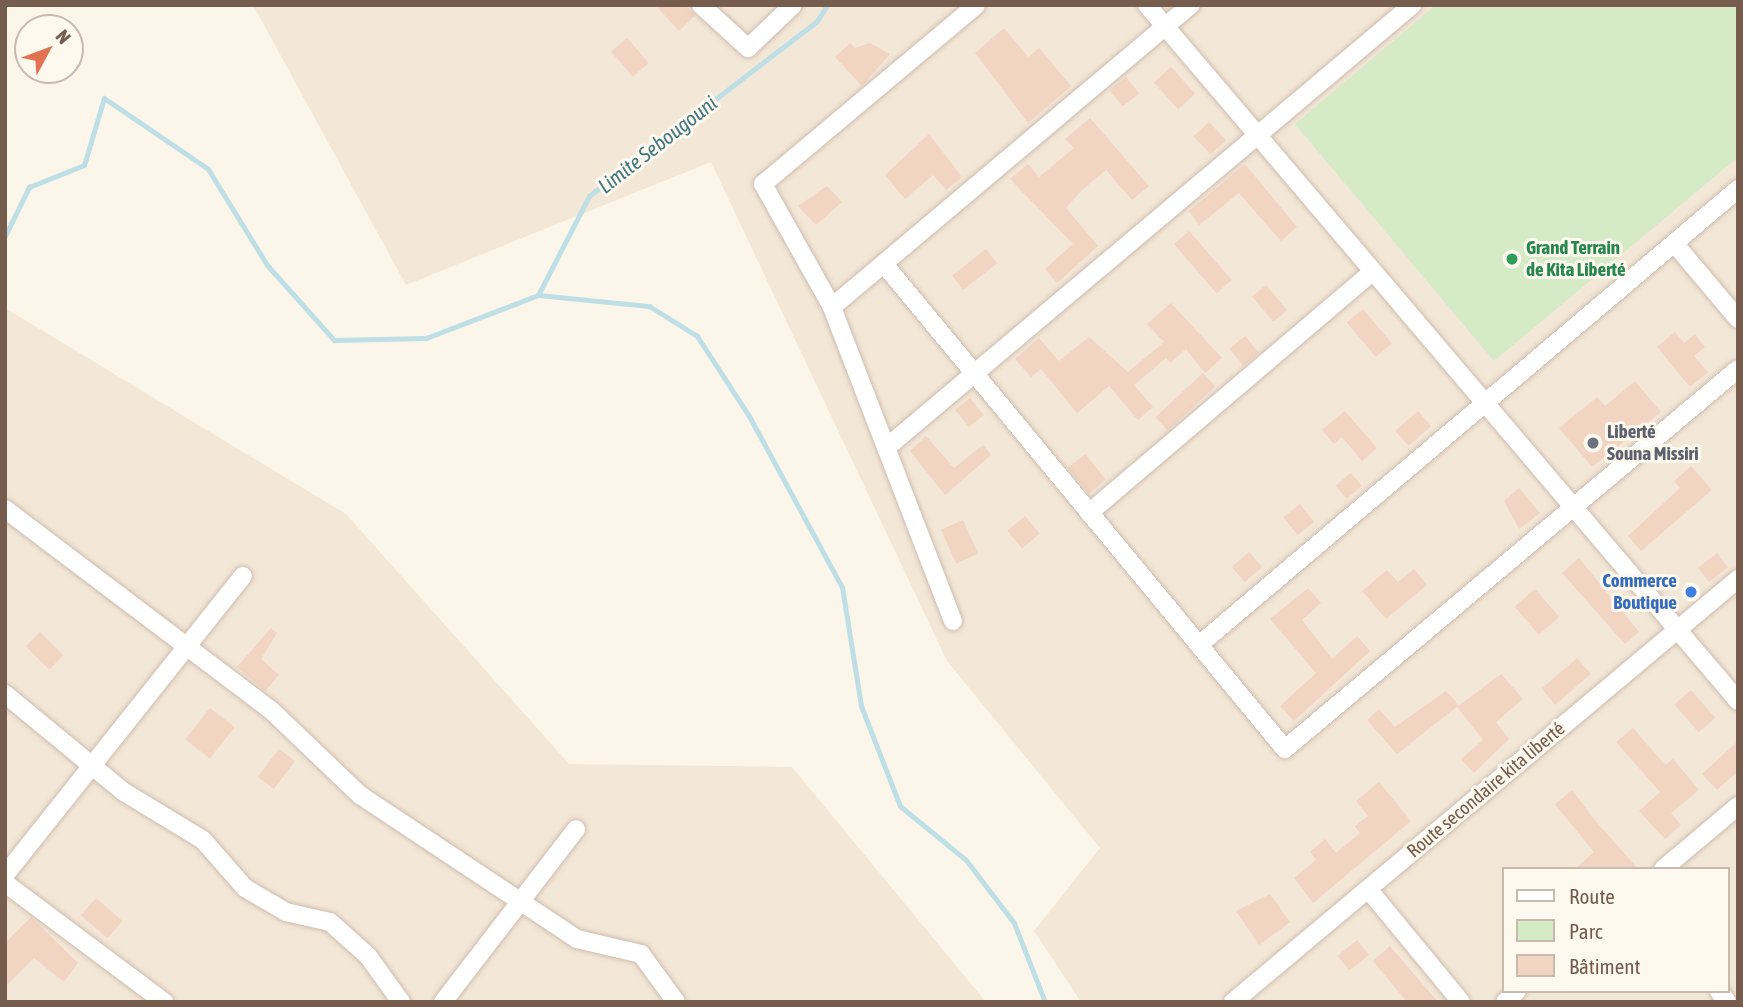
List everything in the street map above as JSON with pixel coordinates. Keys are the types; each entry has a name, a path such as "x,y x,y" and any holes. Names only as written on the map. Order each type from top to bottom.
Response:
{"street":[{"path":"701,5 747,48 793,5"},
{"path":"953,621 832,307 763,184 976,5"},
{"path":"1147,5 1738,701"},
{"path":"832,307 1191,5"},
{"path":"886,448 1412,5"},
{"path":"1199,645 1738,189"},
{"path":"1674,243 1738,320"},
{"path":"884,264 1284,749 1738,369"},
{"path":"1089,513 1373,271"},
{"path":"5,509 272,711 360,795 577,939 641,954 676,1002"},
{"path":"5,875 243,576"},
{"name":"Route secondaire kita liberté","path":"1233,1002 1738,579"},
{"path":"5,694 91,767 203,840 244,888 286,912 330,922 368,956 401,1002"},
{"path":"1665,867 1738,806"},
{"path":"443,1002 576,830"},
{"path":"5,883 164,1002"},
{"path":"1368,889 1461,1002"}],"shaded area":[{"path":"253,5 1738,5 1738,1002 1081,1002 1034,931 1100,848 947,661 711,162 406,285"},
{"path":"5,308 346,514 569,764 792,767 986,1002 5,1002"}],"green space":[{"name":"Grand Terrain de Kita Liberté","path":"1436,5 1738,5 1738,157 1494,361 1295,124"}],"building":[{"path":"655,5 686,5 695,15 679,31"},
{"path":"1004,28 1028,57 1039,48 1071,86 1028,123 975,53"},
{"path":"627,38 649,63 633,77 611,52"},
{"path":"850,43 855,48 870,43 890,54 862,86 835,57"},
{"path":"1171,67 1195,94 1178,109 1154,82"},
{"path":"1126,77 1139,93 1123,107 1110,90"},
{"path":"1090,118 1149,186 1132,200 1106,170 1082,190 1066,208 1098,246 1057,283 1045,269 1073,244 1010,179 1028,164 1039,177 1074,148 1065,139"},
{"path":"1209,122 1226,140 1211,155 1194,136"},
{"path":"929,134 962,177 946,190 933,175 905,199 885,175"},
{"path":"1245,164 1297,227 1281,241 1239,193 1199,225 1189,211"},
{"path":"827,186 842,202 816,225 798,206"},
{"path":"1189,231 1232,280 1217,293 1174,244"},
{"path":"986,249 997,263 963,290 952,275"},
{"path":"1266,285 1287,310 1273,322 1252,297"},
{"path":"1171,303 1222,358 1205,373 1186,349 1170,363 1166,358 1134,385 1153,407 1138,420 1109,386 1077,413 1041,369 1031,377 1015,359 1039,338 1059,361 1089,337 1128,372 1164,342 1147,324"},
{"path":"1363,309 1392,343 1376,357 1347,322"},
{"path":"1675,332 1684,343 1695,334 1705,347 1694,356 1708,372 1690,387 1657,347"},
{"path":"1245,336 1259,353 1243,366 1229,349"},
{"path":"1203,373 1215,386 1168,430 1155,417"},
{"path":"1635,381 1661,412 1592,467 1559,428 1597,397 1605,406"},
{"path":"970,398 984,415 969,427 955,410"},
{"path":"1345,411 1377,448 1362,461 1342,437 1334,444 1322,430"},
{"path":"1418,411 1431,426 1408,446 1395,431"},
{"path":"926,436 954,468 983,445 991,455 945,495 910,451"},
{"path":"1085,454 1106,480 1089,493 1068,468"},
{"path":"1691,466 1712,490 1641,551 1628,536 1680,488 1674,481"},
{"path":"1351,473 1362,486 1347,499 1336,486"},
{"path":"1519,488 1540,513 1519,529 1504,501"},
{"path":"1300,504 1314,522 1298,535 1283,517"},
{"path":"1025,516 1040,534 1022,548 1007,531"},
{"path":"963,520 978,554 956,564 941,530"},
{"path":"1249,552 1262,567 1245,582 1232,567"},
{"path":"1717,553 1728,567 1709,582 1698,568"},
{"path":"1579,558 1639,632 1625,644 1562,573"},
{"path":"1414,569 1427,585 1386,619 1362,591 1387,570 1398,582"},
{"path":"1308,588 1321,603 1302,620 1332,659 1357,636 1370,651 1294,721 1280,706 1316,673 1270,619"},
{"path":"1535,589 1559,617 1539,635 1515,607"},
{"path":"271,628 277,633 261,659 279,675 265,691 237,667"},
{"path":"40,632 63,655 49,669 26,646"},
{"path":"1577,658 1591,674 1555,705 1542,689"},
{"path":"1501,674 1523,699 1496,722 1509,739 1474,773 1461,759 1483,740 1457,707"},
{"path":"1691,690 1715,718 1699,732 1674,704"},
{"path":"1446,691 1459,705 1397,754 1367,720 1379,709 1395,727"},
{"path":"210,708 234,727 210,759 185,740"},
{"path":"1633,728 1665,765 1673,759 1699,790 1671,813 1681,825 1665,839 1639,811 1660,792 1616,742"},
{"path":"1738,741 1738,771 1717,790 1702,774"},
{"path":"279,749 295,761 274,789 258,777"},
{"path":"1379,782 1411,821 1313,903 1294,878 1316,860 1310,852 1325,839 1336,853 1360,833 1355,826 1368,816 1356,801"},
{"path":"1572,790 1636,867 1577,867 1594,852 1555,804"},
{"path":"1270,894 1290,922 1259,945 1236,911"},
{"path":"96,898 122,921 107,938 81,915"},
{"path":"31,917 78,963 64,982 34,958 5,987 5,943"},
{"path":"1357,940 1369,955 1350,970 1338,956"},
{"path":"1390,946 1438,1002 1407,1002 1373,961"}],"waterway":[{"name":"Limite Sebougouni","path":"5,236 29,187 84,165 104,98 208,169 267,265 334,340 426,338 538,295 589,196 817,21 827,5"},
{"path":"538,295 649,306 697,336 749,416 842,587 861,706 900,806 966,860 1014,923 1045,1002"}],"place":[{"name":"Grand Terrain de Kita Liberté","path":"1512,259"},
{"name":"Liberté Souna Missiri","path":"1593,443"},
{"name":"Commerce Boutique","path":"1691,592"}]}
